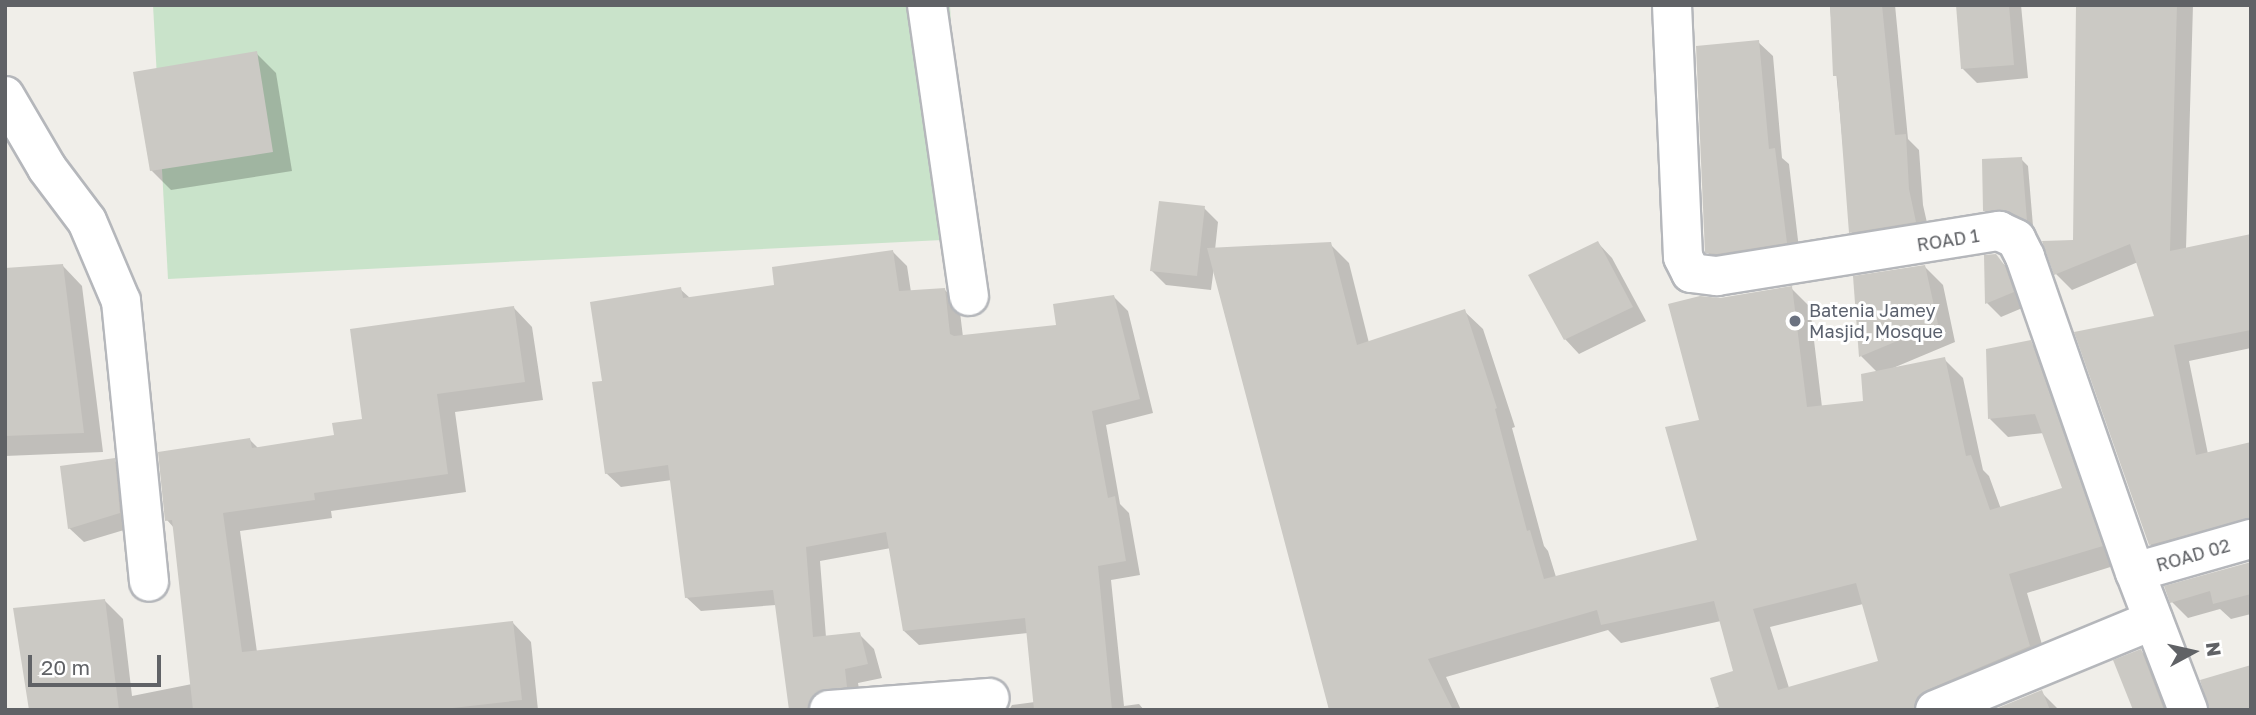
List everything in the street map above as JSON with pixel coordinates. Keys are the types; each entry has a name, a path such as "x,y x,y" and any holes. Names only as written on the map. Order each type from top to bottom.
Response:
{"street":[{"path":"927,5 969,296"},
{"name":"ROAD 1","path":"1672,5 1682,257 1691,273 1717,276 1999,231 2015,239 2025,257 2135,572 2188,710"},
{"path":"5,96 47,167 87,221 121,301 149,582"},
{"name":"ROAD 02","path":"2135,572 2251,539"},
{"path":"1935,710 2153,620"},
{"path":"829,710 990,698"}],"green space":[{"path":"153,5 950,5 962,239 168,279"}],"building":[{"path":"1830,5 1882,5 1895,135 1906,134 1909,189 1916,222 1849,233 1837,76 1833,76"},
{"path":"1956,5 2009,5 2014,65 1961,69"},
{"path":"2076,5 2177,5 2170,251 2251,234 2251,330 2174,345 2196,455 2251,442 2251,518 2149,545 2074,332 2154,316 2130,244 2054,275 2042,241 2073,240"},
{"path":"1759,40 1769,149 1775,148 1787,243 1717,254 1705,253 1696,46"},
{"path":"257,51 273,152 150,171 133,72"},
{"path":"2022,157 2027,221 2008,211 1983,211 1982,159"},
{"path":"1159,201 1205,206 1197,276 1150,271"},
{"path":"1598,241 1633,307 1564,340 1528,275"},
{"path":"1331,242 1357,345 1465,309 1497,408 1495,409 1527,531 1530,530 1544,579 1697,540 1665,427 1699,420 1668,304 1700,296 1720,298 1792,286 1807,407 1863,401 1861,374 1945,357 1966,456 1971,455 1990,510 2062,488 2035,414 1988,419 1986,349 2031,340 2103,546 2009,574 2030,646 1927,690 1917,697 1914,710 1720,710 1710,678 1733,671 1714,601 1601,625 1597,610 1428,659 1453,710 1329,710 1207,248","holes":["1856,583 1878,661 1778,690 1753,609"]},
{"path":"893,250 899,291 945,288 950,334 954,336 1056,325 1053,304 1114,295 1140,399 1092,411 1108,498 1115,496 1126,561 1098,566 1112,710 1034,710 1025,618 903,631 886,532 806,547 813,637 860,632 868,664 845,669 847,687 817,692 810,700 807,710 789,710 773,590 685,598 668,465 605,474 592,382 602,381 590,302 681,287 683,298 774,285 772,267"},
{"path":"1996,254 2005,266 2014,292 1985,304 1984,255"},
{"path":"63,264 84,433 5,436 5,268"},
{"path":"1925,265 1938,324 1859,357 1853,276"},
{"path":"514,306 525,382 437,394 448,474 314,493 315,500 223,513 242,652 513,621 522,700 435,710 193,710 172,520 165,521 158,452 250,438 252,448 334,435 332,423 362,419 350,329"},
{"path":"115,458 120,513 68,529 60,466"},
{"path":"2251,562 2251,594 2213,604 2210,591 2170,603 2164,586"},
{"path":"105,599 119,710 29,710 13,608"},
{"path":"2141,649 2164,710 2133,710 2113,660"},
{"path":"2251,665 2251,710 2209,710 2200,680"},
{"path":"2042,690 2050,710 1993,710"}],"place":[{"name":"Batenia Jamey Masjid, Mosque","path":"1795,321"}]}
